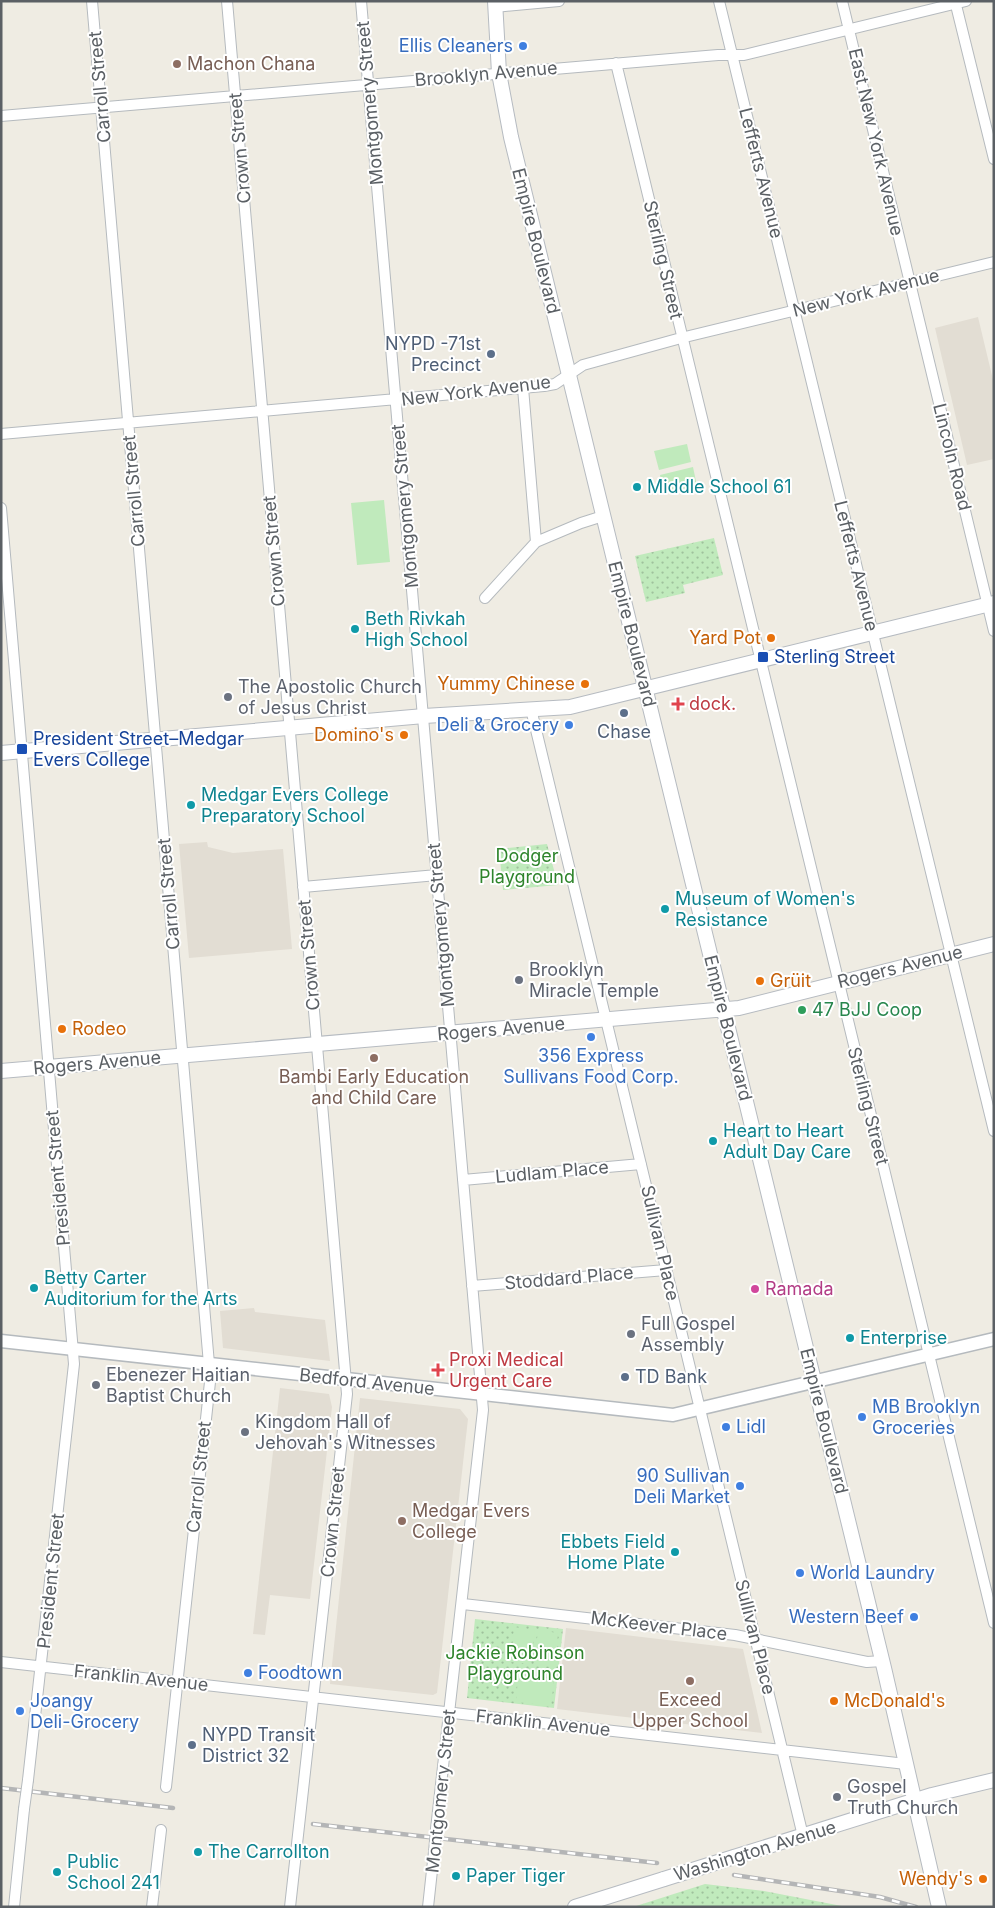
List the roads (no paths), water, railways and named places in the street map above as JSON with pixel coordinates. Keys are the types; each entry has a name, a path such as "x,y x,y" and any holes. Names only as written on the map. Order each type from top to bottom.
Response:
{"main road":[{"name":"Empire Boulevard","path":"495,4 500,73 511,137 882,1661 939,1907"},
{"path":"1,753 424,716 570,707 990,604"},
{"name":"Rogers Avenue","path":"1,1071 724,1010 739,1008 994,944"},
{"name":"Washington Avenue","path":"575,1907 914,1800 994,1780"}],"street":[{"name":"Carroll Street","path":"92,1 210,1382 166,1787"},
{"name":"Crown Street","path":"227,1 347,1394 290,1907"},
{"name":"Montgomery Street","path":"361,1 483,1410 428,1907"},
{"path":"495,4 558,1"},
{"name":"Lefferts Avenue","path":"718,1 994,1131"},
{"name":"East New York Avenue","path":"842,1 909,282"},
{"name":"Brooklyn Avenue","path":"1,116 616,63 744,55 959,2"},
{"path":"959,2 994,159"},
{"name":"Sterling Street","path":"616,63 681,338 994,1623"},
{"name":"New York Avenue","path":"1,434 396,400 555,384 583,365 681,338 994,262"},
{"name":"Lincoln Road","path":"909,282 990,604 994,632"},
{"path":"523,388 536,542"},
{"name":"President Street","path":"1,508 74,1364 14,1907"},
{"path":"485,598 536,542 580,523 603,516"},
{"name":"Sullivan Place","path":"531,709 803,1836"},
{"path":"303,886 437,875"},
{"name":"Ludlam Place","path":"463,1180 641,1164"},
{"name":"Stoddard Place","path":"472,1286 666,1270"},
{"name":"Bedford Avenue","path":"1,1341 674,1416 994,1339"},
{"name":"McKeever Place","path":"463,1604 755,1639 866,1662 882,1661"},
{"name":"Franklin Avenue","path":"1,1662 906,1764"},
{"path":"152,1907 161,1830"}],"railway":[{"path":"1,1788 173,1808"},
{"path":"313,1824 657,1863"},
{"path":"734,1875 880,1897 916,1907"}],"place":[{"name":"Ellis Cleaners","path":"523,46"},
{"name":"Machon Chana","path":"177,64"},
{"name":"NYPD -71st Precinct","path":"491,354"},
{"name":"Middle School 61","path":"637,487"},
{"name":"Beth Rivkah High School","path":"355,629"},
{"name":"Yard Pot","path":"771,638"},
{"name":"Sterling Street","path":"763,657"},
{"name":"Yummy Chinese","path":"585,684"},
{"name":"The Apostolic Church of Jesus Christ","path":"228,697"},
{"name":"dock.","path":"678,704"},
{"name":"Chase","path":"624,713"},
{"name":"Deli & Grocery","path":"569,725"},
{"name":"Domino's","path":"404,735"},
{"name":"President Street–Medgar Evers College","path":"22,749"},
{"name":"Medgar Evers College Preparatory School","path":"191,805"},
{"name":"Museum of Women's Resistance","path":"665,909"},
{"name":"Brooklyn Miracle Temple","path":"519,980"},
{"name":"Grüit","path":"760,981"},
{"name":"47 BJJ Coop","path":"802,1010"},
{"name":"Rodeo","path":"62,1029"},
{"name":"356 Express Sullivans Food Corp.","path":"591,1037"},
{"name":"Bambi Early Education and Child Care","path":"374,1058"},
{"name":"Heart to Heart Adult Day Care","path":"713,1141"},
{"name":"Betty Carter Auditorium for the Arts","path":"34,1288"},
{"name":"Ramada","path":"755,1289"},
{"name":"Full Gospel Assembly","path":"631,1334"},
{"name":"Enterprise","path":"850,1338"},
{"name":"Proxi Medical Urgent Care","path":"438,1370"},
{"name":"TD Bank","path":"625,1377"},
{"name":"Ebenezer Haitian Baptist Church","path":"96,1385"},
{"name":"MB Brooklyn Groceries","path":"862,1417"},
{"name":"Lidl","path":"726,1427"},
{"name":"Kingdom Hall of Jehovah's Witnesses","path":"245,1432"},
{"name":"90 Sullivan Deli Market","path":"740,1486"},
{"name":"Medgar Evers College","path":"402,1521"},
{"name":"Ebbets Field Home Plate","path":"675,1552"},
{"name":"World Laundry","path":"800,1573"},
{"name":"Western Beef","path":"914,1617"},
{"name":"Foodtown","path":"248,1673"},
{"name":"Exceed Upper School","path":"690,1681"},
{"name":"McDonald's","path":"834,1701"},
{"name":"Joangy Deli-Grocery","path":"20,1711"},
{"name":"NYPD Transit District 32","path":"192,1745"},
{"name":"Gospel Truth Church","path":"837,1797"},
{"name":"The Carrollton","path":"198,1852"},
{"name":"Public School 241","path":"57,1872"},
{"name":"Paper Tiger","path":"456,1876"},
{"name":"Wendy's","path":"983,1879"}],"park label":[{"name":"Dodger Playground","path":"527,866"},
{"name":"Jackie Robinson Playground","path":"515,1664"}]}
